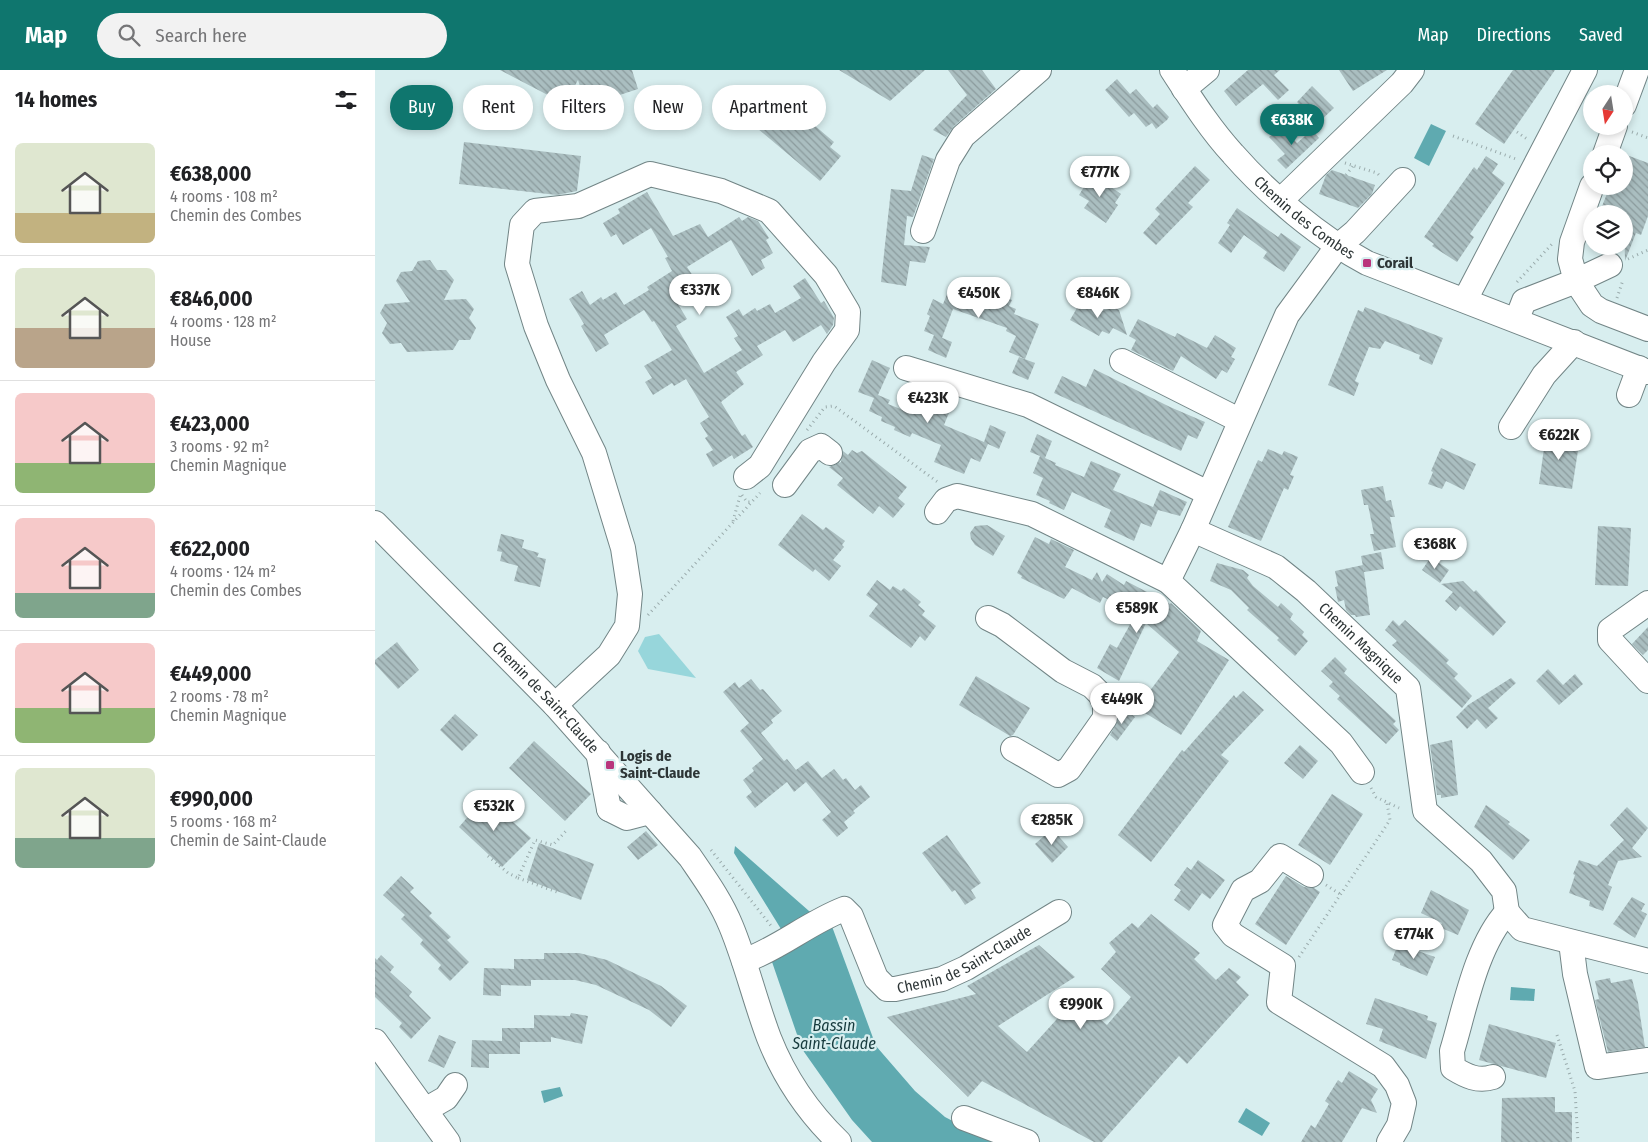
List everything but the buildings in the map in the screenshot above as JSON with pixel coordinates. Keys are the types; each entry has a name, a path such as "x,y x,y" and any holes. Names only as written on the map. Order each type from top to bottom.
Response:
{"street":[{"path":"923,231 949,160 963,136 1039,70"},
{"path":"1178,79 1207,70"},
{"path":"1281,200 1402,83 1412,70"},
{"path":"1465,300 1585,70"},
{"path":"1631,85 1637,70"},
{"name":"Chemin des Combes","path":"1178,79 1232,154 1281,200 1337,247 1367,263 1465,300 1521,310 1544,330 1644,370"},
{"path":"555,704 609,655 627,626 630,594 620,538 594,453 558,380 539,335 517,264 523,225 535,211 578,206 650,174 721,191 769,211 826,275 848,312 847,330 824,362 760,466 743,486"},
{"path":"1168,581 1193,530 1239,420 1287,315 1337,247 1399,184"},
{"path":"1589,195 1574,234 1570,259 1576,281 1592,305 1601,311 1648,329"},
{"path":"1521,310 1576,281 1616,263"},
{"path":"1544,330 1544,375"},
{"path":"1511,427 1544,375 1574,342"},
{"path":"1122,361 1239,420"},
{"path":"907,368 1028,405 1208,493"},
{"path":"1629,394 1644,370"},
{"path":"785,485 810,451 821,446 830,453"},
{"path":"937,512 946,500 957,496 1032,514 1168,581 1341,743 1362,772"},
{"name":"Chemin de Saint-Claude","path":"375,523 555,704 690,857 707,881 731,924 745,961 769,1038 783,1068 802,1099 839,1142"},
{"name":"Chemin Magnique","path":"1193,530 1276,567 1306,591 1408,688 1425,811 1481,861 1504,891 1507,912"},
{"path":"1648,603 1610,630 1610,640 1648,681"},
{"path":"988,618 1002,625 1063,671 1092,686 1101,694 1105,704 1105,718 1069,769 1058,775 1013,749"},
{"path":"598,751 606,811 627,818 650,812"},
{"path":"1311,875 1280,856 1260,881 1243,890 1225,925 1233,935 1283,966 1279,1002 1383,1066 1397,1084 1404,1103 1399,1125 1389,1142"},
{"name":"Chemin de Saint-Claude","path":"745,961 768,952 824,916 844,909 851,916 875,978 887,989 895,989 941,979 966,968 1059,912"},
{"path":"1493,1077 1485,1079 1467,1077 1453,1068 1452,1051 1483,949 1499,921 1507,912 1522,930 1648,961"},
{"path":"1571,942 1575,974 1597,1067 1648,1060"},
{"path":"375,1041 448,1142"},
{"path":"425,1110 446,1098 455,1085"},
{"path":"964,1118 1027,1142"}],"path":[{"path":"1453,136 1535,166"},
{"path":"1325,157 1377,173 1399,184"},
{"path":"1346,175 1353,166"},
{"path":"1521,310 1517,281 1564,230 1574,234"},
{"path":"1616,263 1648,250"},
{"path":"743,486 747,502 753,502"},
{"path":"627,626 645,618 733,522 743,486"},
{"path":"1362,772 1376,797 1399,808"},
{"path":"1283,977 1390,820 1387,803"},
{"path":"518,878 535,840 553,845 566,832"},
{"path":"488,856 508,873 557,892"},
{"path":"1557,1035 1575,1091 1578,1142"}],"shaded area":[{"path":"659,634 696,678 648,669 638,651 645,637"}],"water":[{"path":"1431,124 1446,131 1429,166 1414,158"},
{"name":"Bassin Saint-Claude","path":"735,846 809,911 830,921 876,1046 915,1091 945,1117 993,1142 872,1142 852,1120 802,1049 771,959 781,929 734,853"},
{"path":"1511,987 1535,989 1534,1001 1510,1000"},
{"path":"560,1087 563,1096 544,1103 541,1091"},
{"path":"1246,1108 1270,1123 1262,1136 1238,1122"}],"place":[{"name":"Corail","path":"1367,263"},
{"name":"Logis de Saint-Claude","path":"610,765"}]}
